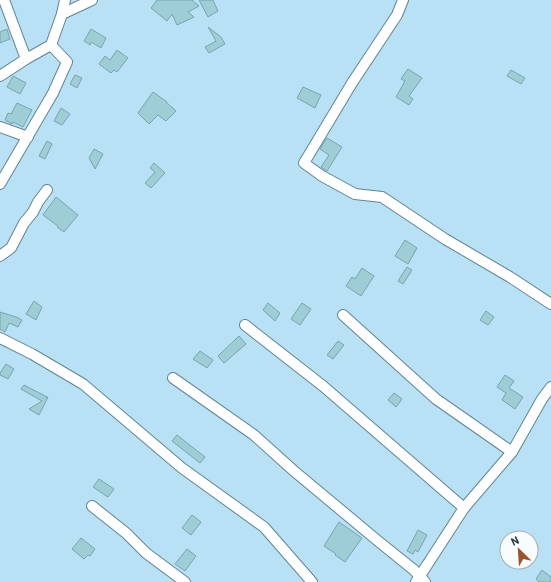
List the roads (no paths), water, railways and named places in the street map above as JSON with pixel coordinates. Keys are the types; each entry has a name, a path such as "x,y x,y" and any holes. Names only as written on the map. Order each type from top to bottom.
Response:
{"street":[{"path":"4,0 26,59"},
{"path":"0,76 51,45 62,14 65,0"},
{"path":"62,14 92,0"},
{"path":"404,0 397,15 352,83 304,163 322,176 355,194 382,197 445,239 510,277 551,304"},
{"path":"0,184 53,93 67,62 51,45"},
{"path":"0,127 28,137"},
{"path":"0,256 11,248 24,223 47,190"},
{"path":"343,315 436,399 512,452"},
{"path":"245,325 323,386 464,508"},
{"path":"0,339 32,354 83,384 182,468 264,527 312,582"},
{"path":"174,378 254,435 378,542 414,570 420,580 464,508 512,452 542,399 551,387"},
{"path":"92,506 126,533 146,553 185,582"}]}
